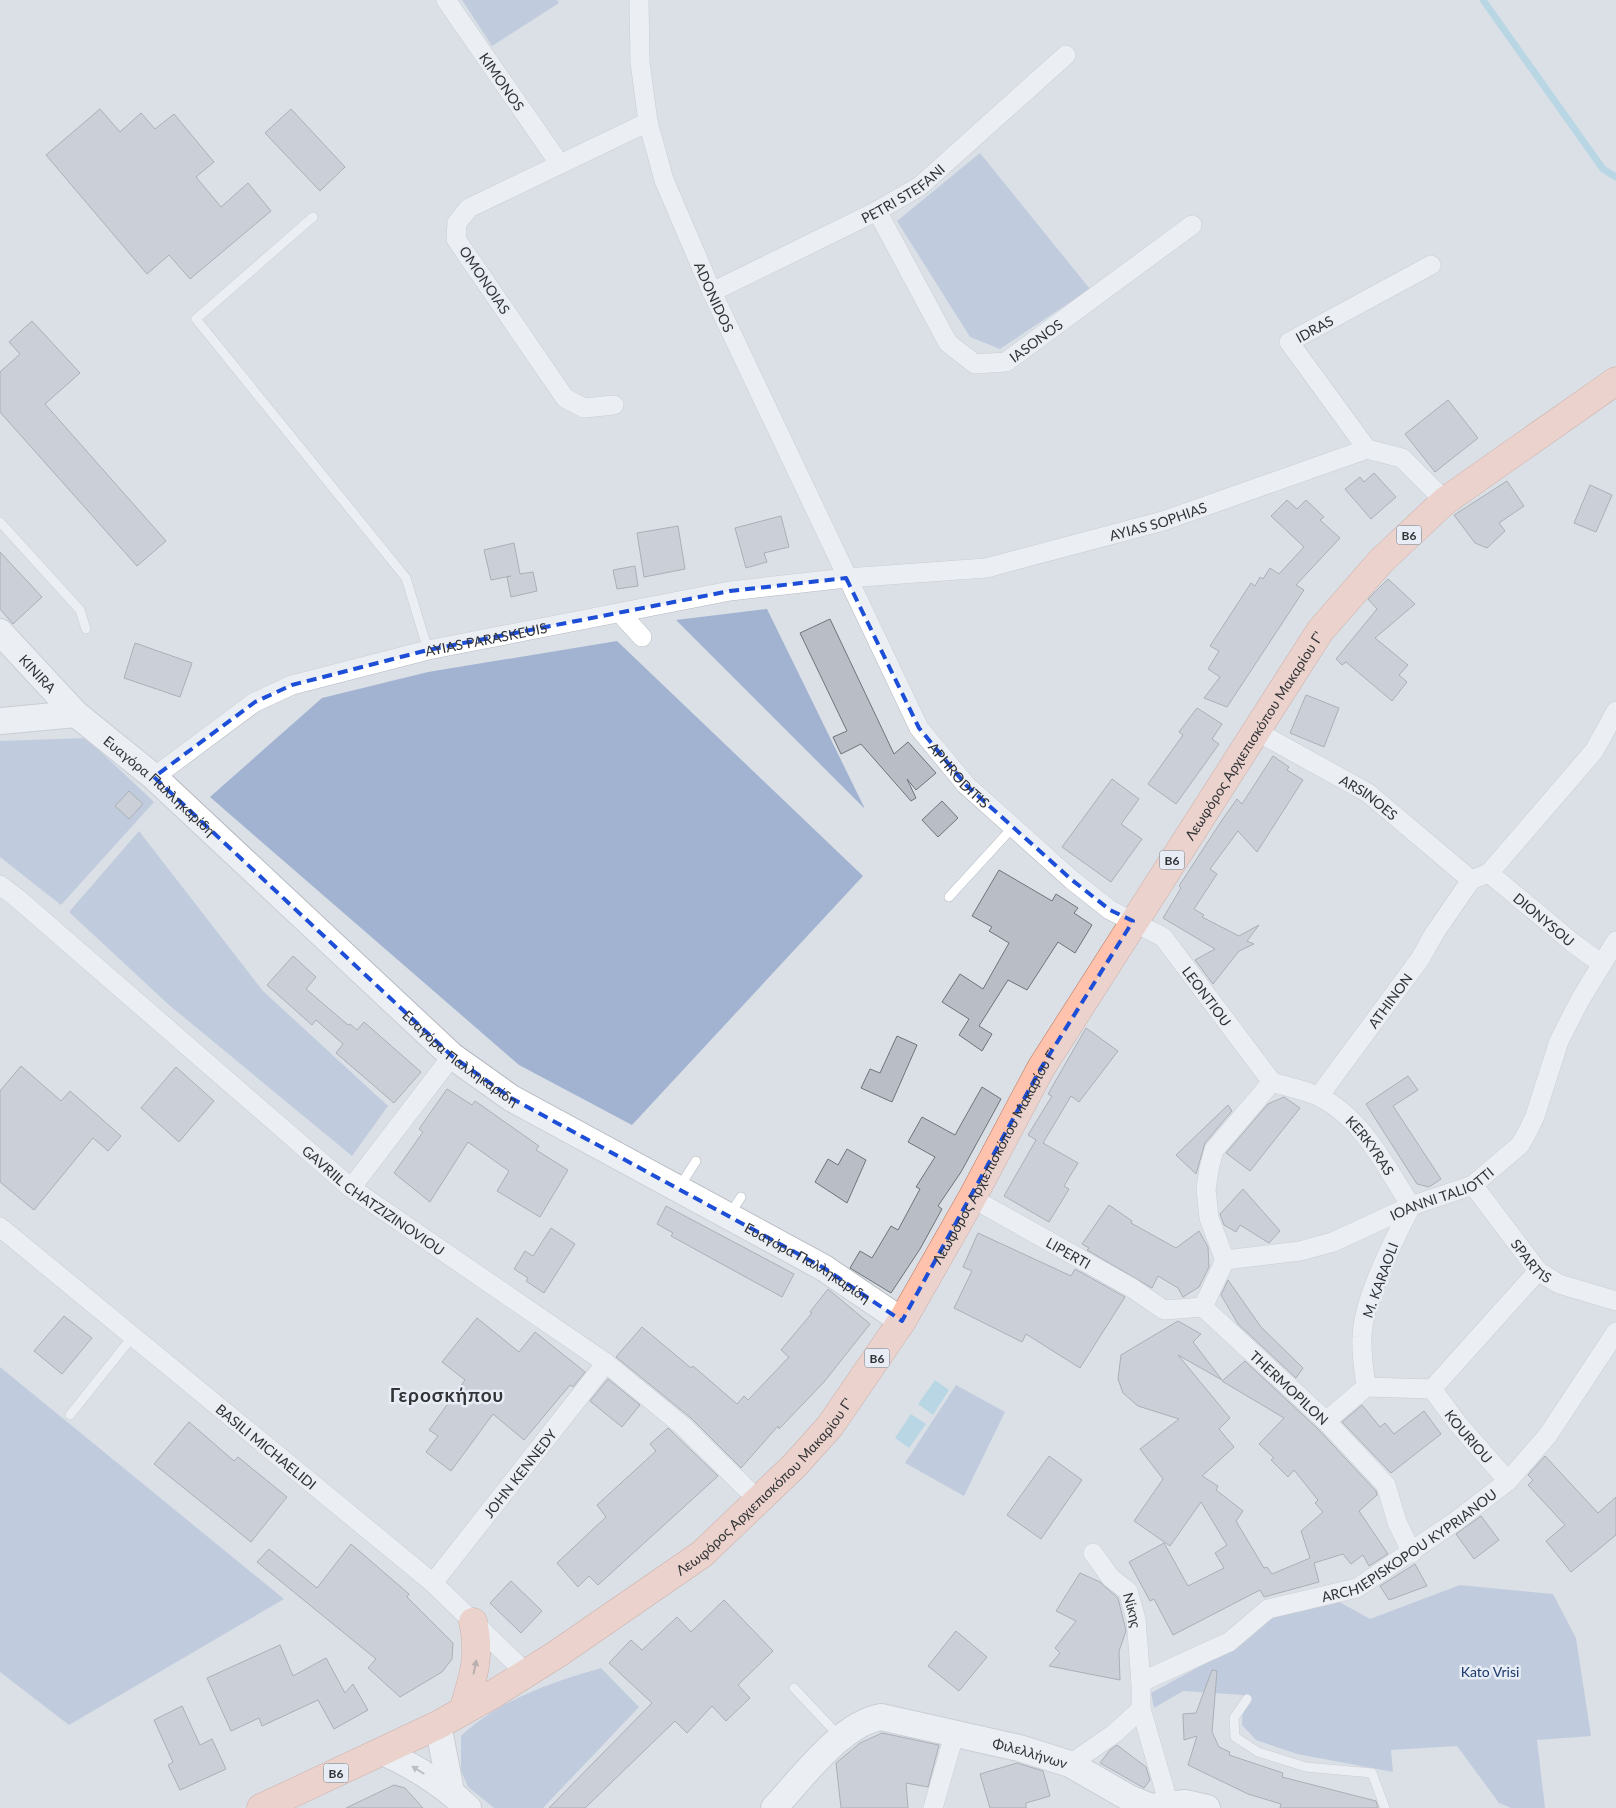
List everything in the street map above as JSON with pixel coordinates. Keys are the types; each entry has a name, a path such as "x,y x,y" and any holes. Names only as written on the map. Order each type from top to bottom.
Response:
{"main road":[{"name":"Λεωφόρος Αρχιεπισκόπου Μακαρίου Γ'","path":"261,1808 438,1725 526,1673 702,1554 795,1465 830,1426 902,1321 972,1198 1040,1068 1320,631 1381,561 1445,501 1613,387"},
{"name":"KINIRA","path":"0,632 76,714"},
{"path":"0,721 76,714"},
{"name":"Ευαγόρα Παλληκαρίδη","path":"76,714 154,777 452,1056 512,1098 678,1189 735,1206 902,1321"},
{"path":"463,1711 478,1656 478,1643 473,1622"},
{"name":"Φιλελλήνων","path":"841,1737 867,1719 881,1717 955,1732 1070,1764 1137,1802 1151,1806 1196,1805 1207,1808"},
{"path":"438,1725 459,1800"},
{"path":"774,1808 841,1737"},
{"path":"383,1752 416,1769 459,1800"}],"street":[{"name":"KIMONOS","path":"446,0 559,163"},
{"name":"ADONIDOS","path":"640,0 640,62 648,122 664,180 712,292 846,578"},
{"name":"PETRI STEFANI","path":"712,292 876,211 920,186 1066,55"},
{"name":"OMONOIAS","path":"614,405 584,408 565,398 456,239 457,223 469,208 559,163 648,122"},
{"name":"IASONOS","path":"876,211 948,344 975,364 1006,362 1192,225"},
{"name":"IDRAS","path":"1368,449 1289,342 1431,265"},
{"path":"1368,449 1402,458 1445,501"},
{"name":"AYIAS SOPHIAS","path":"846,578 986,568 1163,522 1368,449"},
{"name":"AYIAS PARASKEUIS","path":"154,777 255,702 292,685 428,650 730,590 846,578"},
{"name":"APHRODITIS","path":"846,578 919,728 966,785 1110,910 1133,921"},
{"path":"620,613 642,637"},
{"path":"1471,880 1489,873 1594,751 1616,712"},
{"name":"ARSINOES","path":"1256,731 1368,793 1471,880"},
{"name":"DIONYSOU","path":"1489,873 1602,964"},
{"name":"ATHINON","path":"1319,1096 1420,959 1434,934 1471,880"},
{"name":"GAVRIIL CHATZIZINOVIOU","path":"0,886 17,898 351,1188 606,1363 684,1427 758,1500"},
{"name":"LEONTIOU","path":"1133,921 1162,937 1272,1082"},
{"name":"IOANNI TALIOTTI","path":"1225,1260 1300,1251 1333,1242 1411,1206 1473,1185 1520,1145 1536,1116 1559,1041 1616,941"},
{"path":"351,1188 452,1056"},
{"path":"1203,1307 1225,1260 1209,1218 1206,1189 1214,1150 1272,1082 1319,1096"},
{"name":"KERKYRAS","path":"1319,1096 1341,1110 1358,1128 1374,1148 1411,1206"},
{"name":"SPARTIS","path":"1473,1185 1538,1271 1559,1284 1616,1301"},
{"name":"LIPERTI","path":"972,1198 1132,1288 1164,1310 1203,1307"},
{"name":"M. KARAOLI","path":"1366,1387 1362,1336 1365,1319 1385,1263 1411,1206"},
{"name":"BASILI MICHAELIDI","path":"0,1227 433,1583 526,1673"},
{"path":"1366,1387 1432,1389 1538,1271"},
{"name":"THERMOPILON","path":"1203,1307 1326,1421 1366,1387"},
{"name":"ARCHIEPISKOPOU KYPRIANOU","path":"1141,1682 1229,1642 1268,1609 1357,1588 1412,1553 1508,1481 1548,1435 1616,1332"},
{"name":"JOHN KENNEDY","path":"433,1583 606,1363"},
{"name":"KOURIOU","path":"1432,1389 1458,1424 1508,1481"},
{"path":"1326,1421 1386,1485 1397,1522 1412,1553"},
{"name":"Νίκης","path":"1093,1553 1110,1578 1128,1591 1136,1619 1141,1682 1141,1710 1170,1806"},
{"path":"1070,1764 1115,1733 1141,1710"},
{"path":"933,1808 955,1732"}],"lane":[{"path":"313,217 196,319 406,578 428,650"},
{"path":"0,522 80,610 86,628"},
{"path":"950,897 1013,827"},
{"path":"678,1189 696,1161"},
{"path":"70,1415 133,1336"},
{"path":"794,1688 841,1737"},
{"path":"1247,1699 1234,1718 1235,1737 1258,1752 1306,1767 1372,1772 1385,1808"}],"highlighted area":[{"path":"846,578 919,728 966,785 1072,880 1110,910 1133,921 1041,1068 902,1321 824,1268 511,1098 452,1056 154,777 255,702 292,685 428,650 730,591"}],"green space":[{"path":"462,0 557,0 559,3 492,46"},
{"path":"980,153 1090,289 1000,349 970,337 897,221"},
{"path":"767,609 865,809 676,620"},
{"path":"617,641 863,876 632,1125 519,1065 210,797 322,698 428,672"},
{"path":"86,738 154,802 61,905 0,857 0,741"},
{"path":"139,831 263,991 388,1106 352,1156 169,1005 69,912"},
{"path":"0,1367 284,1599 69,1725 0,1672"},
{"path":"956,1385 1005,1412 964,1496 905,1463"},
{"name":"Kato Vrisi","path":"1460,1585 1553,1594 1576,1638 1591,1736 1537,1740 1545,1808 1511,1808 1499,1803 1457,1746 1391,1750 1393,1772 1297,1754 1256,1740 1242,1725 1243,1695 1183,1691 1154,1708 1151,1693 1237,1646 1262,1619 1336,1600 1370,1619"},
{"path":"601,1668 639,1707 543,1808 494,1808 468,1787 461,1771 461,1736 476,1723 509,1702 545,1686"}],"shaded area":[{"path":"935,1380 949,1390 933,1415 918,1404"},
{"path":"911,1414 926,1424 909,1448 895,1438"}],"building":[{"path":"100,109 120,132 141,113 155,129 174,114 214,162 196,177 221,207 248,183 271,211 190,279 169,255 147,274 46,155"},
{"path":"291,109 345,167 320,191 265,133"},
{"path":"32,321 80,373 45,404 166,541 137,566 0,412 0,372 20,354 9,342"},
{"path":"1448,400 1478,438 1435,472 1405,434"},
{"path":"1374,473 1396,497 1371,519 1345,489 1360,477 1364,482"},
{"path":"1507,481 1524,506 1499,523 1505,531 1487,548 1475,543 1454,515"},
{"path":"1590,485 1612,495 1596,532 1574,523"},
{"path":"1287,500 1297,509 1306,500 1324,517 1320,520 1340,538 1296,585 1304,590 1227,707 1204,698 1220,677 1208,669 1219,651 1210,646 1251,583 1255,586 1260,577 1263,579 1270,568 1279,574 1304,547 1271,516"},
{"path":"781,516 789,547 764,553 767,562 746,568 735,528"},
{"path":"678,526 685,569 644,577 637,533"},
{"path":"514,543 520,574 533,572 537,591 511,597 507,577 511,576 491,580 484,550"},
{"path":"0,552 42,597 13,624 0,609"},
{"path":"635,566 638,586 617,589 613,570"},
{"path":"1388,579 1415,604 1375,638 1408,665 1399,675 1407,682 1392,701 1346,662 1342,665 1336,659 1377,609 1368,599"},
{"path":"830,619 894,754 908,742 936,773 916,790 907,779 916,798 911,801 861,744 841,754 833,737 847,731 800,633"},
{"path":"135,643 192,663 180,697 124,678"},
{"path":"1306,695 1339,708 1324,747 1290,733"},
{"path":"1197,708 1222,724 1212,739 1219,744 1176,804 1148,784 1183,735 1179,732"},
{"path":"1273,756 1289,767 1287,770 1303,780 1257,852 1238,831 1210,869 1217,874 1194,909 1204,915 1202,917 1239,936 1259,925 1247,941 1254,944 1239,951 1213,984 1195,960 1215,949 1163,918 1181,888 1179,886 1222,820 1237,799 1242,804"},
{"path":"1112,779 1139,799 1121,824 1142,839 1111,882 1062,847"},
{"path":"129,791 143,804 129,819 115,806"},
{"path":"942,801 958,818 938,837 922,820"},
{"path":"999,870 1052,901 1056,894 1078,908 1074,913 1092,925 1075,953 1058,942 1027,990 1008,980 979,1026 992,1034 982,1051 959,1035 969,1019 942,1002 960,974 983,989 1009,943 989,931 992,927 972,916"},
{"path":"293,956 316,977 306,989 348,1025 350,1024 357,1030 364,1022 421,1072 394,1103 336,1053 343,1044 316,1020 312,1025 267,985"},
{"path":"1086,1028 1118,1051 1079,1102 1071,1096 1043,1143 1078,1163 1064,1186 1069,1189 1049,1222 1004,1196 1036,1140 1028,1135 1052,1096 1048,1094"},
{"path":"897,1036 917,1045 892,1102 861,1088 870,1069 880,1073"},
{"path":"21,1066 61,1101 70,1091 121,1136 108,1151 93,1138 34,1210 0,1182 0,1091"},
{"path":"176,1067 214,1101 179,1142 141,1108"},
{"path":"1408,1076 1418,1090 1393,1106 1441,1179 1429,1187 1417,1184 1366,1104"},
{"path":"982,1087 1001,1099 961,1172 938,1206 942,1209 920,1249 891,1293 850,1268 860,1251 872,1258 891,1226 898,1230 920,1189 916,1187 935,1157 908,1142 922,1117 955,1135"},
{"path":"447,1089 472,1105 475,1101 539,1146 536,1150 568,1170 540,1217 497,1191 509,1171 468,1142 430,1202 394,1173 423,1132 419,1129"},
{"path":"1284,1097 1300,1108 1250,1171 1226,1153 1268,1104"},
{"path":"1228,1105 1232,1111 1205,1143 1196,1174 1176,1155"},
{"path":"847,1149 866,1160 847,1203 815,1182 828,1159 838,1165"},
{"path":"1243,1189 1280,1231 1269,1243 1240,1225 1236,1232 1224,1225 1220,1214"},
{"path":"1109,1205 1132,1221 1131,1223 1176,1248 1199,1231 1208,1247 1209,1267 1199,1287 1183,1297 1178,1288 1158,1276 1152,1288 1087,1250 1089,1248 1082,1244"},
{"path":"666,1206 794,1274 782,1297 671,1236 673,1233 657,1224"},
{"path":"551,1228 575,1244 544,1293 526,1281 528,1278 514,1269 525,1251 533,1256"},
{"path":"978,1233 1071,1276 1075,1269 1125,1297 1080,1368 1026,1334 1022,1342 954,1308 972,1271 963,1267"},
{"path":"1228,1280 1261,1327 1303,1368 1296,1378 1238,1324 1221,1295"},
{"path":"828,1289 870,1324 824,1382 779,1429 778,1426 741,1468 691,1418 616,1357 642,1327 691,1368 693,1366 737,1404 744,1396 748,1400 789,1357 781,1350 812,1313 810,1312"},
{"path":"64,1316 92,1338 62,1374 34,1351"},
{"path":"477,1318 519,1352 535,1332 585,1372 573,1387 570,1385 524,1440 493,1414 451,1471 426,1452 438,1436 429,1430 465,1380 442,1362"},
{"path":"1178,1321 1201,1334 1193,1342 1222,1380 1178,1355 1230,1418 1219,1429 1234,1447 1202,1476 1218,1486 1216,1490 1243,1511 1236,1521 1264,1568 1267,1567 1272,1574 1310,1558 1301,1531 1323,1512 1315,1503 1318,1500 1294,1470 1288,1477 1271,1460 1274,1458 1259,1444 1284,1418 1222,1381 1245,1361 1318,1429 1376,1491 1377,1495 1359,1511 1388,1554 1369,1566 1363,1555 1351,1564 1343,1554 1314,1563 1319,1582 1264,1597 1260,1590 1173,1635 1154,1599 1150,1601 1129,1562 1164,1543 1188,1586 1224,1568 1215,1553 1227,1545 1201,1502 1170,1546 1134,1521 1163,1479 1140,1449 1179,1419 1138,1406 1123,1393 1118,1379 1121,1355"},
{"path":"608,1379 640,1405 622,1427 590,1401"},
{"path":"1362,1405 1380,1427 1385,1423 1394,1434 1424,1411 1441,1434 1391,1473 1342,1422"},
{"path":"189,1422 234,1461 238,1457 287,1497 251,1542 154,1464"},
{"path":"668,1428 718,1476 598,1585 589,1576 578,1587 557,1563 606,1517 597,1505 656,1451 650,1444"},
{"path":"1049,1456 1082,1480 1041,1539 1007,1515"},
{"path":"1545,1456 1598,1513 1616,1497 1616,1535 1571,1572 1546,1541 1565,1525 1528,1485 1533,1480 1528,1475"},
{"path":"1481,1516 1499,1540 1474,1559 1456,1534"},
{"path":"351,1544 409,1594 407,1597 453,1643 452,1659 442,1672 400,1697 368,1668 376,1659 257,1562 269,1549 317,1588"},
{"path":"1415,1564 1427,1586 1389,1600 1380,1586"},
{"path":"1080,1573 1100,1582 1118,1598 1126,1631 1119,1651 1120,1680 1049,1666 1060,1653 1055,1648 1076,1621 1056,1611"},
{"path":"511,1581 542,1611 521,1633 490,1603"},
{"path":"724,1600 773,1651 738,1685 750,1698 726,1721 712,1706 687,1733 675,1721 585,1808 549,1808 652,1703 609,1663 631,1640 642,1650 677,1617 691,1632"},
{"path":"956,1631 987,1657 959,1691 928,1666"},
{"path":"280,1645 293,1676 326,1658 345,1693 353,1684 368,1710 334,1729 318,1700 262,1726 259,1718 231,1731 207,1678"},
{"path":"1212,1670 1217,1671 1212,1732 1219,1747 1230,1752 1229,1755 1283,1773 1282,1777 1376,1801 1378,1808 1280,1808 1281,1804 1248,1794 1188,1765 1197,1736 1184,1740 1183,1714 1196,1713"},
{"path":"182,1706 200,1745 212,1739 226,1769 180,1790 168,1765 173,1762 154,1720"},
{"path":"882,1733 939,1745 928,1787 906,1783 908,1808 841,1808 836,1763 860,1743"},
{"path":"1117,1745 1146,1767 1150,1780 1144,1788 1100,1763 1110,1750"},
{"path":"1017,1763 1043,1771 1050,1796 1026,1803 1026,1808 990,1808 980,1774"},
{"path":"394,1785 405,1788 423,1808 346,1808"}],"waterway":[{"path":"1483,0 1603,169 1616,177"}],"district":[{"name":"Γεροσκήπου","path":"447,1394"}]}
